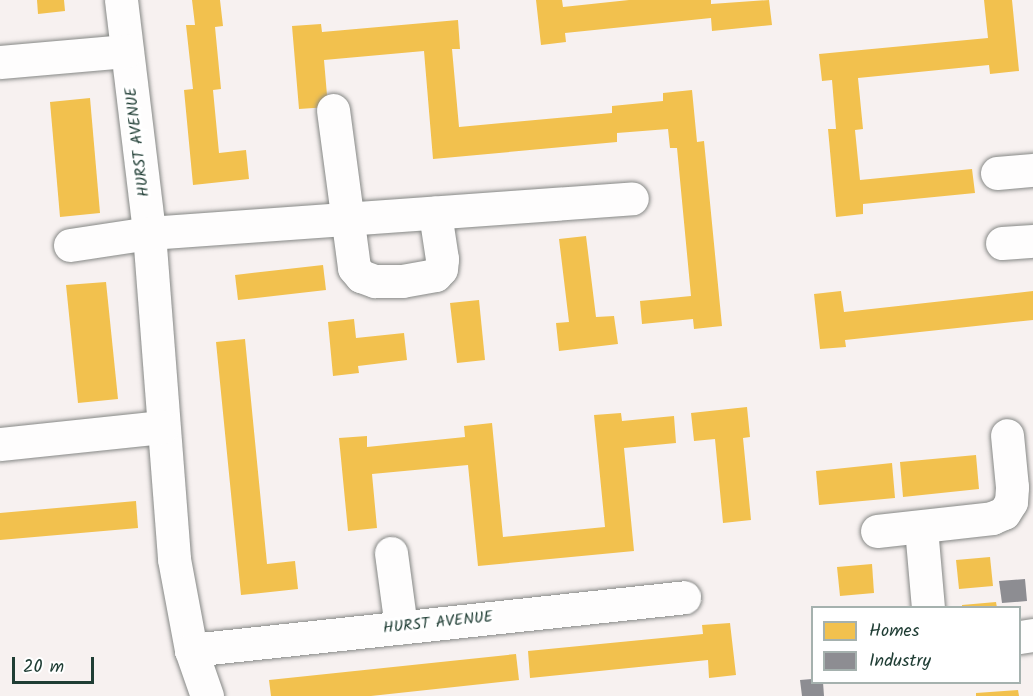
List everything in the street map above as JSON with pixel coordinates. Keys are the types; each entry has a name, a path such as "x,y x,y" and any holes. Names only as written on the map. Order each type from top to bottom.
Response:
{"street":[{"name":"HURST AVENUE","path":"121,0 149,232 162,427 174,559 191,650 207,696"},
{"path":"0,62 127,51"},
{"path":"333,110 354,268 361,276 375,281 402,281 435,275 441,270 435,213"},
{"path":"997,173 1033,170"},
{"path":"70,245 149,232 632,198"},
{"path":"0,444 162,427"},
{"path":"877,531 921,528 992,518 1004,513 1011,502 1012,487 1007,435"},
{"path":"921,528 928,606"},
{"path":"391,553 401,627"},
{"name":"HURST AVENUE","path":"191,650 684,597"}],"building: Homes":[{"path":"37,0 64,0 65,11 38,14"},
{"path":"192,0 220,0 223,26 215,27 221,89 213,90 219,153 246,150 249,179 193,185 184,90 193,89 186,25 195,25"},
{"path":"536,0 562,0 563,7 629,0 711,0 711,4 769,0 772,25 712,31 711,18 565,33 566,42 541,45"},
{"path":"984,0 1012,0 1019,71 990,74 989,65 858,78 863,129 855,130 860,180 972,169 975,193 863,204 863,214 836,217 828,129 836,129 832,80 822,81 819,54 988,38"},
{"path":"458,20 460,49 452,49 459,127 612,113 612,106 663,101 663,93 692,90 697,142 704,141 722,326 694,329 693,319 642,324 640,301 691,296 677,148 670,148 668,129 617,133 617,142 433,159 424,51 324,60 328,107 299,109 292,26 321,24 322,32"},
{"path":"90,98 100,213 60,217 50,102"},
{"path":"586,236 596,317 614,316 618,344 559,351 556,323 569,322 559,239"},
{"path":"323,265 326,290 238,300 235,275"},
{"path":"106,282 118,399 78,403 66,285"},
{"path":"841,291 844,312 1033,291 1033,320 845,340 846,347 820,349 814,294"},
{"path":"479,300 485,360 457,363 450,303"},
{"path":"354,319 356,338 404,333 407,360 358,366 359,373 333,376 328,322"},
{"path":"245,339 267,564 295,561 298,589 241,595 216,342"},
{"path":"747,407 750,437 743,438 751,520 723,523 715,439 694,441 691,413"},
{"path":"621,413 622,421 674,416 676,443 624,448 634,551 478,566 468,465 372,474 377,528 348,531 339,438 367,436 367,447 465,437 464,426 492,423 503,537 605,527 594,415"},
{"path":"976,455 979,489 903,497 900,462"},
{"path":"892,463 895,498 819,505 816,471"},
{"path":"136,501 138,528 0,540 0,513"},
{"path":"990,557 993,586 959,589 956,560"},
{"path":"872,564 874,593 840,596 837,567"},
{"path":"996,602 997,606 962,606"},
{"path":"730,623 736,675 709,678 708,660 530,678 528,651 703,634 702,625"},
{"path":"516,654 519,680 371,696 271,696 269,680"},
{"path":"1018,690 1019,696 976,696 976,693"}],"building: Industry":[{"path":"1025,579 1027,601 1002,603 999,581"},
{"path":"811,679 811,684 823,684 824,696 802,696 800,680"}]}
